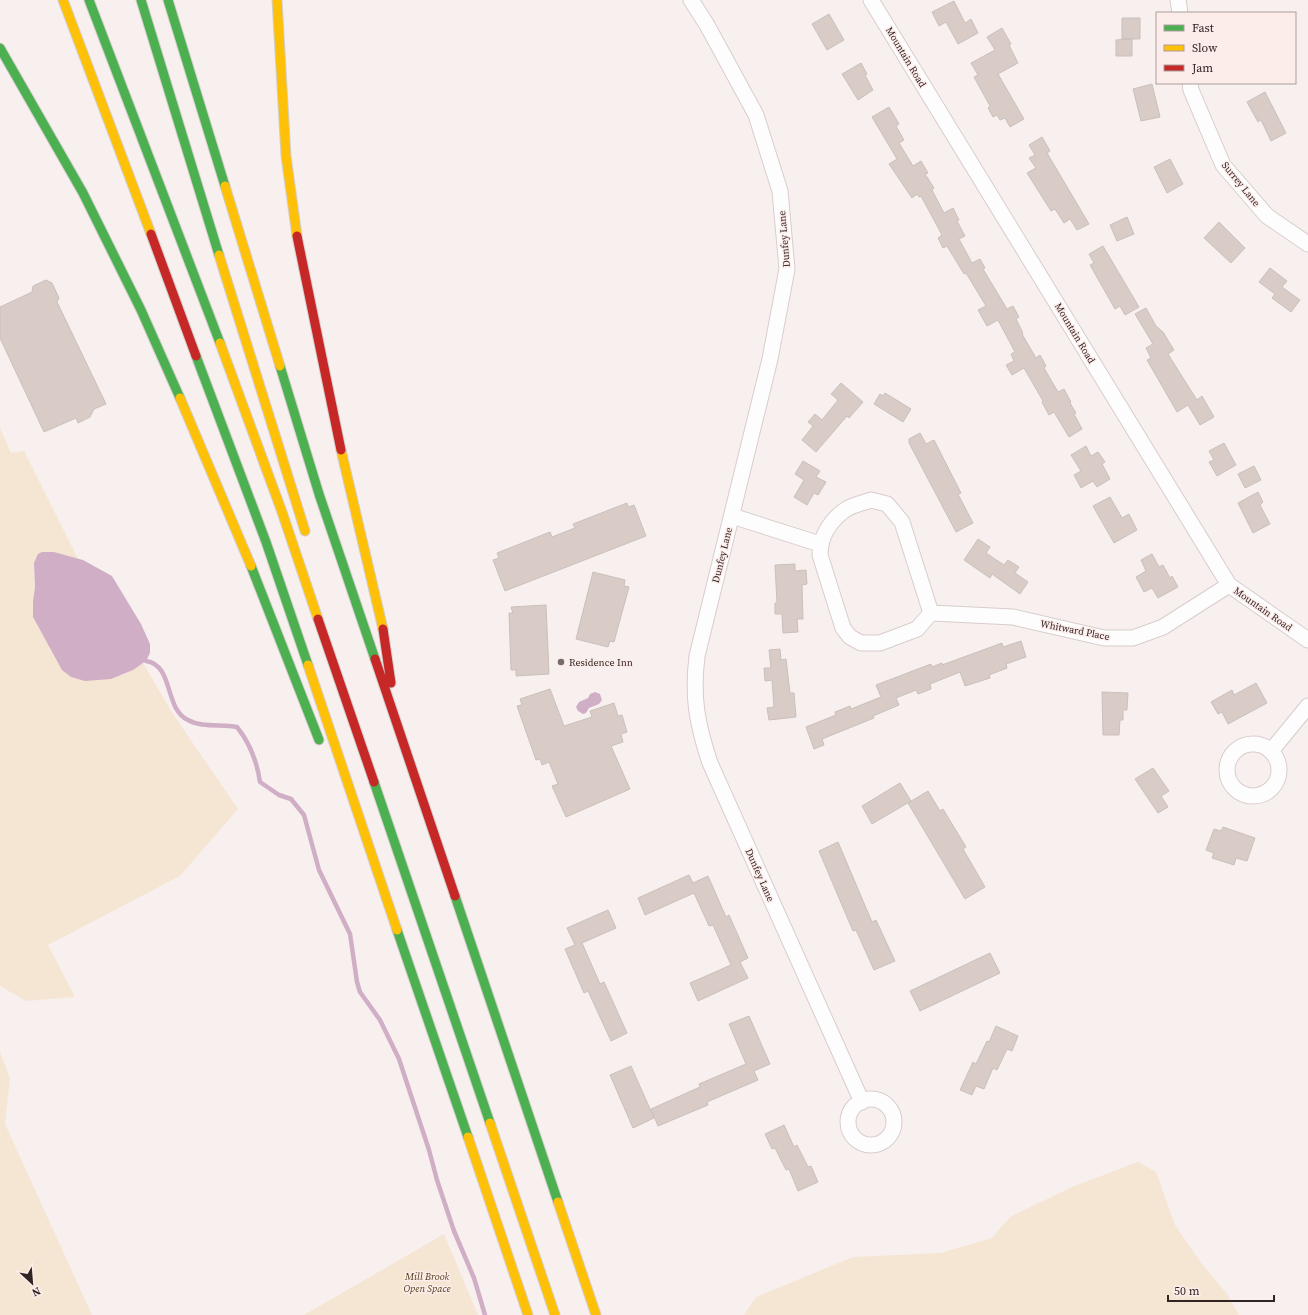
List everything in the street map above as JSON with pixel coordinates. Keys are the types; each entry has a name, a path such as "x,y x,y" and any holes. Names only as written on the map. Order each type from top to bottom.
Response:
{"highway":[{"path":"63,0 249,493 528,1315"},
{"path":"89,0 241,397 282,512 555,1315"},
{"path":"141,0 253,369 307,539"},
{"path":"168,0 296,422 391,710 596,1315"},
{"path":"277,0 283,122 294,221 319,350 387,646 391,681 391,710"},
{"path":"0,48 83,193 141,310 235,528 322,746"},
{"path":"330,760 349,786"}],"street":[{"name":"Dunfey Lane","path":"691,0 707,25 756,115 780,191 787,269 770,358 697,656 694,692 700,733 710,763 862,1102"},
{"name":"Mountain Road","path":"871,0 1230,585 1308,640"},
{"path":"1178,0 1180,12"},
{"name":"Surrey Lane","path":"1190,84 1191,90 1223,165 1267,216 1308,244"},
{"path":"871,500 887,504 902,522 931,612 917,629 880,643 861,643 850,637 843,628 820,555 820,544 826,529 845,510 871,500"},
{"path":"732,516 820,544"},
{"name":"Whitward Place","path":"931,612 1013,617 1104,638 1133,638 1163,627 1230,585"},
{"path":"1271,751 1308,706"}],"green space":[{"path":"0,428 11,453 24,451 78,559 69,556 34,563 35,587 33,601 37,625 46,639 56,660 123,675 143,663 171,711 238,809 180,876 48,945 75,997 26,1001 0,986"},
{"path":"0,1052 10,1078 5,1124 92,1315 0,1315"},
{"path":"1138,1162 1156,1172 1175,1225 1202,1264 1227,1294 1239,1315 744,1315 756,1297 853,1257 941,1253 992,1238 1010,1217 1072,1187"},
{"name":"Mill Brook Open Space","path":"444,1234 478,1315 304,1315"}],"shaded area":[{"path":"42,552 54,552 83,560 112,576 141,624 150,644 150,653 146,661 133,670 111,679 85,681 71,677 62,670 33,617 35,587 34,563 38,554"},
{"path":"595,692 600,694 602,700 599,704 589,708 586,713 583,714 578,711 576,707 579,702 588,698 590,694"}],"building":[{"path":"954,1 965,23 971,19 978,33 958,44 946,22 939,26 932,12"},
{"path":"829,14 844,40 827,50 812,24"},
{"path":"1122,18 1140,18 1140,39 1122,39"},
{"path":"1002,28 1011,44 1009,45 1018,63 998,74 1024,119 1010,127 1005,118 1000,120 997,115 993,117 988,108 990,106 974,77 978,75 971,63 995,50 987,37"},
{"path":"1132,39 1132,56 1116,56 1116,40"},
{"path":"861,63 867,74 865,75 873,90 858,100 842,74"},
{"path":"1152,84 1160,117 1141,121 1133,89"},
{"path":"1265,92 1286,133 1271,141 1261,120 1258,122 1247,102"},
{"path":"889,107 899,124 896,126 904,140 899,143 913,166 921,161 928,173 925,174 934,188 932,190 944,213 953,208 959,220 957,221 965,236 959,239 972,263 980,259 985,268 983,269 1007,309 1013,306 1019,317 1016,319 1023,333 1022,334 1036,358 1040,355 1046,366 1044,368 1058,392 1064,389 1082,429 1069,437 1054,412 1049,415 1042,402 1043,401 1024,368 1012,375 1006,365 1014,361 1011,354 1015,352 998,320 987,326 978,310 986,306 966,273 964,274 947,246 943,248 938,238 942,235 921,196 919,197 917,194 912,198 889,164 897,159 872,117"},
{"path":"1042,137 1050,151 1047,153 1089,224 1077,230 1070,219 1064,223 1055,209 1051,211 1027,173 1036,168 1029,158 1035,155 1029,145"},
{"path":"1170,159 1183,184 1167,193 1154,167"},
{"path":"1127,217 1134,234 1117,241 1110,225"},
{"path":"1219,222 1245,248 1231,263 1204,238"},
{"path":"1103,246 1139,307 1125,315 1120,306 1115,309 1090,265 1094,263 1089,254"},
{"path":"1270,268 1287,281 1282,287 1300,300 1291,312 1272,298 1275,294 1259,282"},
{"path":"46,280 52,283 59,298 57,302 106,404 94,409 90,417 78,423 76,418 44,432 0,338 0,307 32,292 33,286"},
{"path":"1146,308 1156,326 1163,332 1174,350 1168,354 1197,400 1202,396 1214,417 1200,425 1188,405 1177,412 1147,360 1151,358 1146,348 1153,344 1135,314"},
{"path":"841,383 863,402 849,418 847,416 816,452 802,440 813,426 808,422 815,414 822,420 838,400 831,394"},
{"path":"885,393 911,409 903,422 874,404 880,394 883,396"},
{"path":"920,433 926,444 934,440 961,493 958,494 973,523 956,532 909,443 909,439"},
{"path":"1224,443 1236,465 1217,476 1209,462 1214,460 1209,451"},
{"path":"1086,446 1091,456 1098,452 1105,462 1102,464 1110,479 1097,487 1093,481 1081,488 1074,475 1081,471 1071,455"},
{"path":"803,461 820,471 816,477 826,482 818,495 814,493 807,505 794,497 804,480 795,474"},
{"path":"1254,466 1261,480 1245,488 1238,474"},
{"path":"1258,492 1263,502 1260,505 1270,524 1253,533 1238,503"},
{"path":"1110,497 1122,518 1129,514 1137,530 1114,543 1093,506"},
{"path":"627,503 628,507 634,505 646,536 505,591 493,560 499,558 497,553 550,532 552,537 575,528 573,524"},
{"path":"978,539 990,547 986,553 1004,565 1008,560 1019,567 1015,573 1028,582 1020,594 992,574 990,578 964,560"},
{"path":"1152,554 1159,567 1163,565 1170,578 1172,576 1178,587 1158,598 1152,588 1144,592 1136,577 1146,571 1141,560"},
{"path":"795,564 795,571 806,570 807,584 802,585 803,619 797,619 798,632 783,633 782,614 775,614 775,603 777,603 775,565"},
{"path":"593,572 625,580 624,586 629,587 614,642 610,641 608,647 576,639"},
{"path":"546,605 549,674 516,676 516,670 511,670 509,613 513,613 511,607"},
{"path":"1021,641 1026,657 1006,664 1007,668 989,675 990,678 965,686 960,672 930,684 931,689 918,694 916,690 896,698 899,705 873,716 874,718 822,739 824,745 814,749 806,727 836,715 835,712 850,706 851,709 881,697 876,685 931,664 932,667 942,663 942,665 1002,643 1003,647"},
{"path":"780,649 781,660 786,659 790,693 794,693 796,717 769,720 767,708 774,707 772,680 765,681 764,668 771,668 769,650"},
{"path":"1256,683 1267,703 1228,724 1222,712 1218,714 1211,702 1232,690 1234,695"},
{"path":"550,689 564,726 592,717 590,711 614,703 618,716 622,715 627,732 621,734 623,742 611,746 630,789 566,817 552,786 558,784 549,762 542,765 540,759 536,760 517,706 522,705 520,699"},
{"path":"1102,692 1128,693 1127,710 1123,710 1123,720 1120,720 1119,735 1103,735"},
{"path":"1153,768 1169,791 1161,796 1168,807 1158,813 1135,779"},
{"path":"900,783 911,801 872,824 862,806"},
{"path":"928,791 940,811 943,809 966,847 963,849 985,887 965,899 908,803"},
{"path":"1223,827 1255,838 1247,861 1236,858 1234,865 1212,858 1214,853 1206,850 1214,829 1221,831"},
{"path":"838,842 872,922 876,920 895,961 874,970 856,930 853,931 819,851"},
{"path":"689,875 693,883 708,876 726,917 729,915 748,958 740,962 748,978 698,1001 690,983 731,965 713,925 709,926 694,893 645,915 638,898"},
{"path":"608,910 616,928 582,943 600,984 604,982 627,1033 611,1041 588,991 584,993 565,949 575,945 567,928"},
{"path":"990,953 1000,973 920,1011 910,991"},
{"path":"749,1016 770,1064 754,1071 758,1080 707,1102 708,1105 658,1126 651,1109 700,1087 699,1084 746,1064 729,1024"},
{"path":"996,1026 1018,1036 1012,1051 1007,1049 997,1070 993,1068 984,1089 976,1086 972,1095 960,1090 973,1062 976,1064 987,1041 989,1042"},
{"path":"631,1066 654,1118 633,1128 610,1075"},
{"path":"784,1125 794,1147 797,1145 808,1167 811,1166 818,1182 798,1191 789,1169 786,1170 775,1148 772,1149 765,1134"}],"waterway":[{"path":"146,661 155,664 161,670 175,707 180,714 188,720 205,725 237,727 252,753 260,782 279,795 291,799 304,815 319,870 350,934 357,982 360,992 380,1020 399,1059 454,1231 474,1278 485,1315"}],"traffic: fast":[{"path":"89,0 220,343"},
{"path":"141,0 219,255"},
{"path":"168,0 225,186"},
{"path":"0,48 83,193 141,310 180,398"},
{"path":"196,356 266,542 308,665"},
{"path":"280,366 319,494 375,659"},
{"path":"251,566 319,740"},
{"path":"374,782 490,1123"},
{"path":"455,896 558,1202"},
{"path":"397,930 468,1137"}],"traffic: slow":[{"path":"63,0 151,234"},
{"path":"277,0 286,156 297,236"},
{"path":"225,186 280,366"},
{"path":"219,255 305,531"},
{"path":"220,343 282,512 318,619"},
{"path":"180,398 251,566"},
{"path":"341,450 383,629"},
{"path":"308,665 397,930"},
{"path":"490,1123 555,1315"},
{"path":"468,1137 528,1315"},
{"path":"558,1202 596,1315"}],"traffic: jam":[{"path":"151,234 196,356"},
{"path":"297,236 341,450"},
{"path":"318,619 374,782"},
{"path":"383,629 391,683"},
{"path":"375,659 455,896"}],"place":[{"name":"Residence Inn","path":"561,662"}]}
